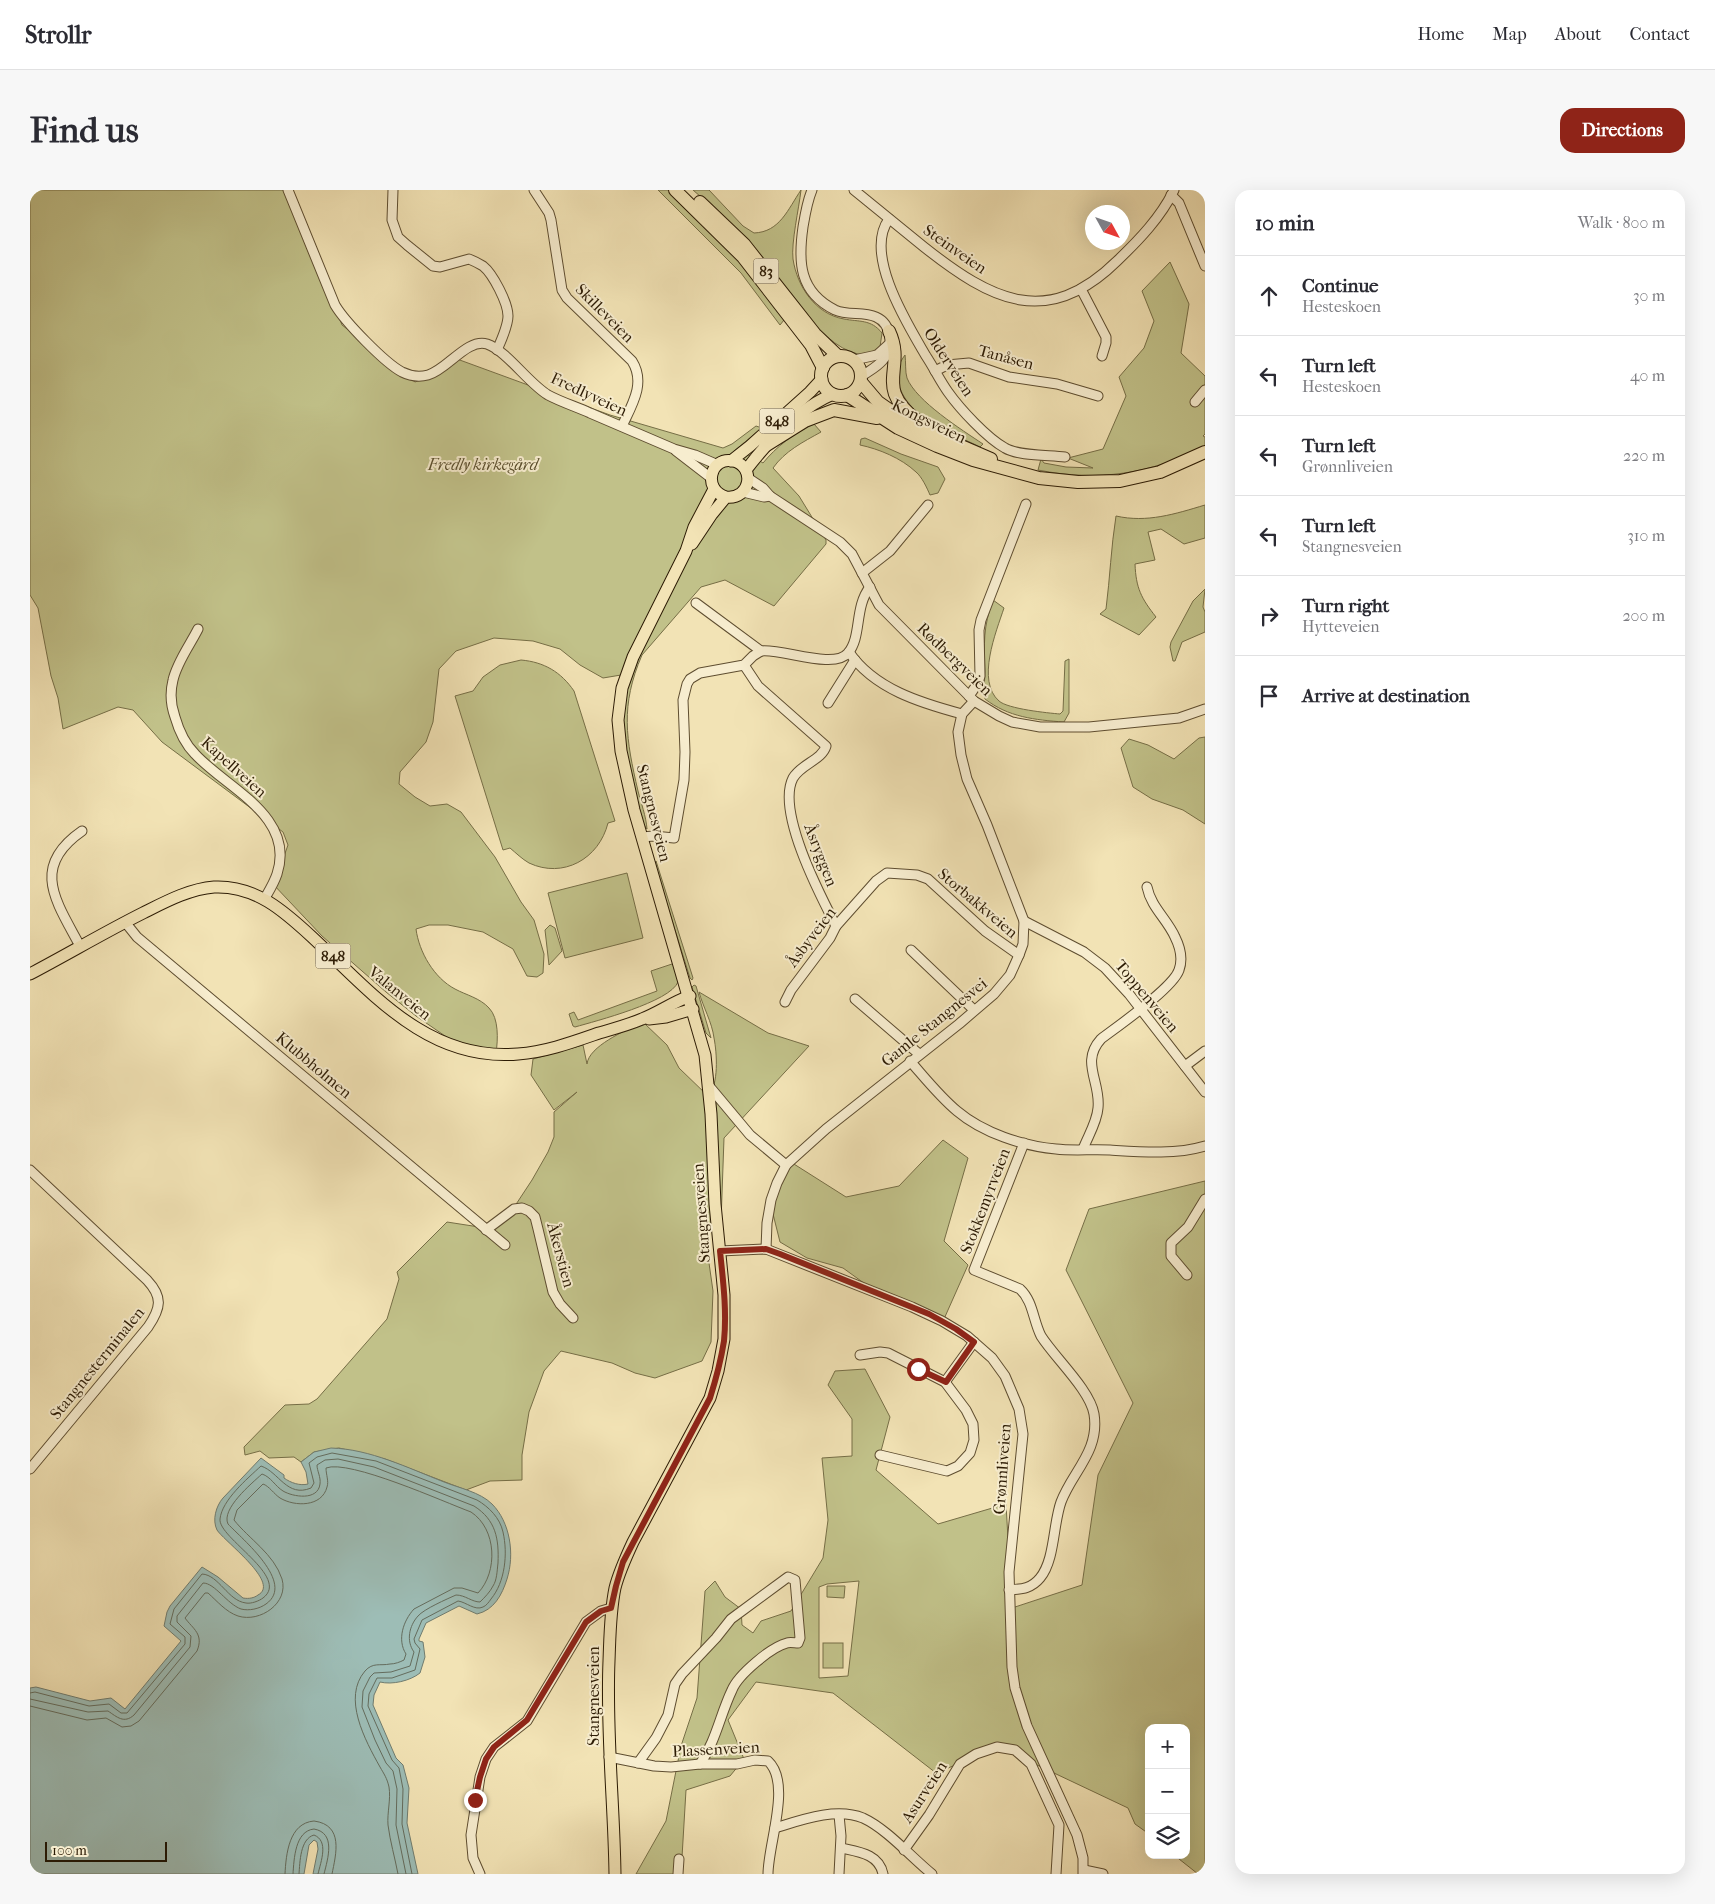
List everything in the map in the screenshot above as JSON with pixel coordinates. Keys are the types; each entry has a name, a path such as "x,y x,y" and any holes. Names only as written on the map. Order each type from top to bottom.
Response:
{"highway":[{"name":"83","path":"675,190 743,257 810,345 822,374 824,387 833,394"},
{"name":"83","path":"686,190 744,244 816,334 838,356"},
{"path":"889,337 895,347 892,382 897,398 907,412 941,437"},
{"path":"822,374 827,362 838,356 854,360 860,368 861,379 856,391 847,396 833,394"},
{"name":"Kongsveien","path":"861,379 878,402 908,423 988,457 1001,466"},
{"name":"Kongsveien","path":"847,396 911,435 937,446 973,460 1001,466 1021,473 1059,480 1120,481 1160,472 1205,452"},
{"path":"765,446 805,421 834,410 886,420"}],"main road":[{"name":"848","path":"718,465 731,461 750,446 810,392 822,374"},
{"name":"848","path":"743,492 747,485 747,474 765,446 809,406 833,394"},
{"path":"731,461 740,464 747,474"},
{"name":"Stangnesveien","path":"616,1874 609,1757 608,1680 611,1608 623,1562 710,1398 724,1339 724,1295 709,1086 705,1055 690,996 642,836 621,751 618,720 622,688 632,657 686,551 712,484 713,471 718,465"},
{"path":"712,484 719,494 726,497 734,497 743,492"},
{"name":"Stangnesveien","path":"686,551 697,539 712,514 726,497"},
{"name":"Valanveien","path":"30,974 124,922 165,902 198,890 214,887 247,891 265,898 284,912 395,1014 426,1035 462,1049 500,1054 546,1050 643,1019 690,996"},
{"name":"Valanveien","path":"643,1019 666,1017 693,1009"}],"street":[{"name":"Fredlyveien","path":"288,190 335,305 345,320 395,367 412,375 430,374 442,368 470,346 478,343 488,344 548,395 674,449 695,455 718,465"},
{"path":"393,190 392,220 398,237 433,266 440,267 468,259 484,267 499,291 508,316 497,350"},
{"name":"Skilleveien","path":"534,190 549,213 551,220 562,290 567,298 637,368 639,376 638,386 622,426"},
{"path":"812,190 807,206 801,242 801,267 805,281 814,294 833,309 845,313 876,317 884,323 889,337 889,349 883,361 861,379"},
{"name":"Steinveien","path":"854,190 959,274 1005,297 1021,301 1043,300 1068,294 1081,289 1108,270 1155,220 1172,193"},
{"path":"1172,193 1179,203 1205,266"},
{"name":"Olderveien","path":"889,219 883,228 881,243 890,287 907,322 948,392 961,408 1004,448 1021,453 1065,457"},
{"path":"1081,289 1106,337 1102,356"},
{"path":"854,360 877,355 889,337"},
{"name":"Tanåsen","path":"935,371 947,365 969,363 1009,377 1057,384 1098,396"},
{"path":"1195,402 1205,390"},
{"name":"Fredlyveien","path":"674,449 712,484"},
{"name":"Rødbergveien","path":"747,474 764,488 770,496 840,542 852,554 879,605 982,708 1012,722 1054,727 1134,723 1179,718 1205,709"},
{"name":"Rødbergveien","path":"743,492 764,497 770,496"},
{"path":"849,652 879,682 941,708 962,714 971,699 980,676 979,630 981,620 1026,504"},
{"path":"862,573 890,551 928,505"},
{"path":"642,836 674,838 684,780 683,700 690,679 700,673 744,664 761,651 771,650 815,659 840,658 849,652 854,639 862,599 870,587"},
{"path":"696,603 761,651"},
{"name":"Kapellveien","path":"198,629 172,680 173,711 178,729 194,753 261,811 275,832 279,849 279,862 276,874 265,898"},
{"path":"828,703 855,660"},
{"name":"Åsryggen","path":"744,664 758,686 826,746 820,755 801,768 793,778 790,792 795,831 805,860 836,926"},
{"name":"Gamle Stangnesvei","path":"766,1249 767,1223 772,1200 777,1182 786,1165 826,1129 994,994 1010,975 1019,955 1023,944 1024,921 967,779 958,732 962,714"},
{"path":"80,946 59,909 48,880 51,862 56,854 71,837 82,831"},
{"name":"Åsbyveien","path":"784,1002 790,990 825,945 836,926 876,881 887,873"},
{"name":"Storbakkveien","path":"887,873 917,875 928,879 985,931 1019,955"},
{"path":"1083,1149 1097,1116 1098,1107 1092,1066 1093,1050 1101,1039 1140,1009 1174,979 1179,972 1181,956 1174,934 1150,900 1147,887"},
{"name":"Toppenveien","path":"1024,921 1095,959 1116,978 1205,1092"},
{"name":"Klubbholmen","path":"124,922 137,937 486,1230"},
{"path":"911,950 974,1010"},
{"path":"855,999 919,1054"},
{"path":"1184,1066 1205,1051"},
{"name":"Stokkemyrveien","path":"910,1061 958,1112 988,1131 1024,1142 1057,1150 1083,1149 1155,1152 1187,1150 1205,1146"},
{"path":"709,1086 750,1135 786,1165"},
{"name":"Stokkemyrveien","path":"1009,1590 1032,1586 1042,1575 1047,1564 1060,1503 1086,1460 1091,1445 1094,1414 1088,1398 1041,1336 1026,1294 1020,1289 974,1270 1024,1142"},
{"name":"Stangnesterminalen","path":"30,1170 148,1280 156,1289 159,1300 156,1313 148,1327 30,1469"},
{"path":"1187,1275 1172,1256 1171,1243 1188,1227 1205,1199"},
{"name":"Åkerstien","path":"486,1230 514,1209 522,1208 529,1211 535,1217 553,1292 560,1304 573,1318"},
{"path":"486,1230 505,1245"},
{"name":"Grønnliveien","path":"720,1251 766,1249 929,1314 956,1329 974,1342 992,1358 1005,1376 1015,1398 1022,1423 1022,1449 1011,1551 1009,1590 1012,1667 1018,1701 1027,1726 1072,1822 1080,1845 1083,1872"},
{"path":"946,1382 974,1342"},
{"path":"860,1355 880,1352 888,1353 946,1382 966,1410 973,1424 974,1440 970,1454 958,1466 947,1471 880,1455"},
{"path":"638,1763 656,1738 668,1716 675,1684 682,1674 731,1619 788,1577 795,1580 800,1638 798,1643 787,1643 770,1652 746,1671 732,1688 710,1750 700,1764"},
{"path":"480,1874 473,1858 471,1835 480,1777 486,1759 494,1747 527,1720 586,1622 601,1611 611,1608"},
{"name":"Asurveien","path":"904,1850 929,1816 960,1764 976,1754 997,1747 1015,1750 1031,1764 1058,1825 1056,1874"},
{"name":"Plassenveien","path":"609,1757 671,1767 768,1761 779,1778 775,1828 768,1874"},
{"path":"775,1828 827,1815 856,1816 876,1827 932,1874"},
{"path":"839,1815 841,1848 839,1874"},
{"path":"841,1848 875,1858 882,1867 883,1874"},
{"path":"678,1874 679,1859"},
{"path":"1083,1872 1103,1874"}],"green space":[{"name":"Fredly kirkegård","path":"30,190 290,190 342,325 415,382 448,369 457,359 610,415 723,448 732,444 756,426 762,428 734,451 752,456 763,463 774,451 799,432 814,424 821,432 789,452 773,468 799,496 826,540 826,544 774,606 725,580 701,587 642,655 630,690 627,723 630,755 647,829 643,824 626,752 623,719 627,674 603,678 580,665 560,649 533,641 494,638 456,651 439,669 433,722 426,742 400,772 399,784 430,806 447,804 461,812 495,857 521,902 534,920 544,954 543,973 537,977 527,976 513,949 483,932 448,925 429,925 416,929 420,947 429,964 440,978 455,989 481,1002 492,1012 497,1029 496,1053 477,1052 448,1038 386,992 322,936 272,883 278,873 288,845 283,832 162,742 133,710 118,707 63,729 38,608 30,595"},
{"path":"658,190 669,190 712,230 758,284 784,320 780,325 741,273"},
{"path":"693,190 709,190 743,226 754,233 763,232 777,224 801,190 794,235 793,259 803,289 816,305 824,311 844,319 874,325 882,333 880,347 866,354 858,354 842,348 827,337 798,305 747,239"},
{"path":"1170,262 1189,304 1181,353 1205,376 1205,434 1203,436 1205,437 1205,447 1164,464 1123,473 1082,475 1038,470 1041,459 1044,463 1066,467 1093,468 1068,458 1103,449 1126,396 1119,377 1144,348 1154,321 1142,291"},
{"path":"905,355 906,376 912,387 940,414 983,444 980,447 930,422 910,404 902,394 897,377 898,367"},
{"path":"865,438 901,454 938,467 945,479 938,493 930,495 920,477 904,462 875,449 860,445 861,439"},
{"path":"1205,505 1205,538 1184,544 1161,529 1148,532 1155,560 1135,564 1140,592 1156,617 1139,635 1100,614 1106,609 1116,516 1150,518"},
{"path":"1205,589 1203,607 1205,612 1205,632 1182,642 1175,661 1173,661 1170,647 1171,642 1193,601"},
{"path":"993,600 1004,608 993,643 988,669 992,692 1004,704 1028,710 1060,714 1063,711 1065,661 1069,659 1069,713 1064,722 1032,719 1012,714 985,699 985,635 987,619"},
{"path":"521,660 537,663 558,673 574,691 615,821 608,823 597,847 588,856 567,867 554,869 542,867 529,863 510,848 503,850 455,696 473,691 483,677 500,665"},
{"path":"1205,737 1205,824 1183,810 1152,799 1133,787 1121,748 1129,739 1148,745 1174,759 1199,738"},
{"path":"656,861 693,978 692,980 656,869"},
{"path":"627,873 643,938 565,958 548,893"},
{"path":"550,925 555,928 562,951 549,965 545,930"},
{"path":"675,963 678,982 661,997 631,1010 573,1026 569,1014 574,1012 578,1020 657,991 651,971"},
{"path":"696,986 711,1038 706,1033 692,987"},
{"path":"699,992 768,1033 809,1046 724,1138 721,1222 705,1235 713,1291 711,1342 702,1361 655,1378 635,1373 612,1363 561,1351 544,1371 529,1412 522,1455 522,1480 490,1481 466,1490 385,1459 339,1448 314,1452 301,1462 294,1457 269,1458 260,1451 245,1455 244,1447 285,1405 309,1404 317,1399 387,1319 399,1279 397,1272 447,1222 492,1229 505,1221 548,1152 554,1137 554,1112 577,1092 554,1110 531,1075 533,1059 583,1045 587,1064 589,1057 601,1045 626,1030 644,1023 667,1045 679,1068 708,1096 712,1091 716,1077 716,1052 711,1026"},
{"path":"943,1140 968,1158 944,1241 968,1265 944,1319 868,1286 843,1268 807,1258 780,1242 772,1210 786,1159 846,1197 899,1186"},
{"path":"1205,1181 1205,1874 1198,1874 1179,1859 1190,1859 1190,1724 1145,1724 1145,1831 1135,1824 1128,1808 999,1747 936,1773 833,1693 756,1682 728,1720 744,1759 730,1776 686,1790 681,1874 636,1874 666,1821 681,1746 697,1698 705,1591 715,1581 725,1597 741,1609 742,1625 753,1633 761,1621 791,1611 823,1558 828,1520 822,1458 852,1456 852,1419 828,1385 835,1371 865,1369 890,1417 876,1470 938,1524 1006,1504 1012,1608 1082,1585 1098,1475 1133,1403 1066,1270 1089,1209","holes":["859,1581 848,1676 819,1678 819,1587 827,1584"]},
{"path":"827,1586 845,1586 844,1598 827,1597"},
{"path":"823,1643 843,1643 843,1668 823,1668"}],"water":[{"path":"331,1448 360,1452 403,1465 482,1496 498,1511 507,1529 511,1559 505,1585 493,1605 477,1614 459,1606 426,1623 419,1639 419,1641 423,1642 425,1657 420,1673 401,1682 380,1682 374,1695 373,1705 396,1758 403,1765 409,1788 407,1823 418,1874 313,1874 318,1849 317,1842 314,1840 309,1845 304,1874 30,1874 30,1688 36,1687 90,1701 111,1698 125,1709 181,1641 164,1626 167,1612 202,1567 218,1577 243,1598 255,1597 263,1589 262,1581 257,1572 217,1530 215,1522 216,1513 218,1505 223,1498 261,1458 284,1475 284,1478 287,1480 293,1483 308,1484 306,1472 301,1462 314,1452"}],"route":[{"path":"475,1800 486,1759 494,1747 527,1720 586,1622 592,1616 611,1608 623,1562 710,1398 718,1371 724,1339 724,1295 720,1251 766,1249 780,1254 929,1314 956,1329 974,1342 946,1382 918,1369"}]}
